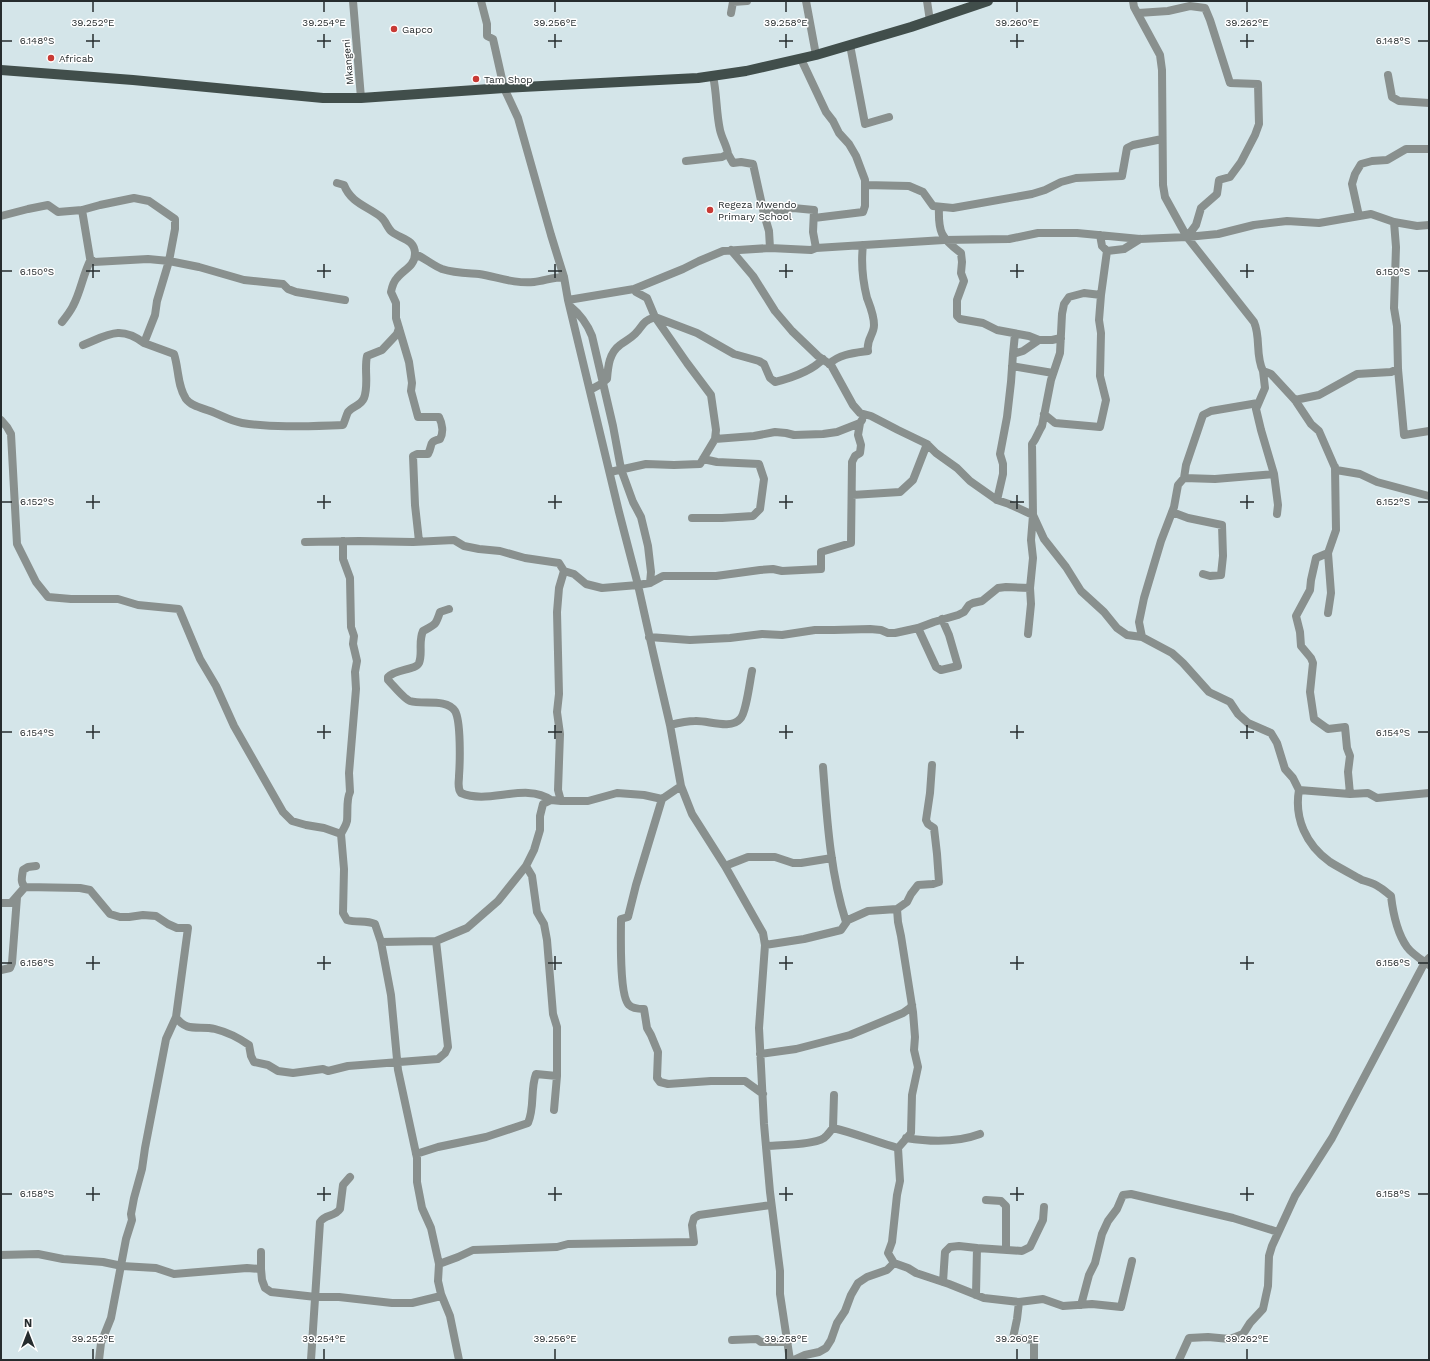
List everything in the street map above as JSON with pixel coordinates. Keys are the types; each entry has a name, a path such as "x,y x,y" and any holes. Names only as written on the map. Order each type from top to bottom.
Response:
{"main road":[{"path":"1,70 165,82 323,98 361,98 504,88 631,83 713,76 746,71 801,59 930,21 988,1"}],"street":[{"name":"Mkangeni","path":"353,1 361,98"},
{"path":"481,1 487,24 487,36 493,39 504,88 518,118 550,235 564,277 569,303 638,585 670,725 681,786 692,814 725,866 763,933 765,945 759,1028 760,1054 771,1205 780,1272 780,1294 790,1360"},
{"path":"732,13 733,2 747,1"},
{"path":"806,1 816,55"},
{"path":"927,1 930,21"},
{"path":"1133,1 1160,55 1162,70 1163,186 1165,197 1187,237 1254,322 1257,328 1259,358 1263,371 1265,388 1256,409 1276,483 1278,505 1276,514"},
{"path":"1138,13 1168,11 1190,6 1205,8 1230,83 1258,84 1258,124 1255,135 1241,162 1230,177 1219,180 1217,194 1201,208 1196,225 1187,237"},
{"path":"850,45 865,124 889,118"},
{"path":"801,59 826,112 856,156 865,180 865,206 863,212 814,218"},
{"path":"1388,75 1392,97 1399,101 1429,103"},
{"path":"713,76 723,142 733,163 741,162 753,164 769,231 770,248"},
{"path":"865,185 909,186 923,192 933,206 953,208 1032,194 1046,190 1061,182 1076,178 1122,176 1127,148 1133,145 1162,139"},
{"path":"1359,216 1352,184 1355,174 1361,164 1372,161 1387,160 1406,149 1429,149"},
{"path":"686,161 722,157 728,154"},
{"path":"337,183 344,185 353,200 382,218 390,231 408,239 413,246 415,254 410,266 397,277 391,292 396,302 396,318 409,362 412,391 418,417 439,417 441,422 442,436 440,439 431,443 428,454 417,454 413,456 415,505 419,541"},
{"path":"1,216 48,205 58,212 82,210 134,198 149,201 175,219 175,229 169,261 160,289 155,315 144,343"},
{"path":"939,207 939,224 944,240 961,253 961,273 964,281 957,300 957,316 960,319 983,323 998,330 1029,336 1039,340 1061,338"},
{"path":"764,214 793,208 814,210 813,232 816,248"},
{"path":"82,210 88,252 94,262 104,263 148,259 169,261 199,267 244,280 283,284 288,289 296,292 345,300"},
{"path":"569,303 634,289 683,269 714,254 731,250 770,248 810,250 816,248 944,240 1009,240 1038,233 1077,233 1140,239 1187,237 1218,234 1254,225 1288,221 1319,223 1371,214 1394,222 1417,226 1429,225"},
{"path":"1394,222 1396,247 1394,308 1404,435 1429,431"},
{"path":"1100,235 1102,246 1107,251"},
{"path":"1107,251 1124,249 1140,239"},
{"path":"590,390 607,379 608,364 613,353 619,346 629,340 638,331 643,323 655,317 697,333 734,354 759,361 764,364 770,378 775,382 792,378 826,361 844,355 868,351 868,340 873,332 874,324 864,280 863,245"},
{"path":"731,250 753,276 766,299 779,316 836,371 853,406 860,413 871,416 927,444 957,468 970,481 997,500 1033,515 1044,539 1082,591 1118,628 1127,635 1142,637 1172,653 1209,692 1230,702 1238,714 1248,723 1271,733 1277,743 1285,769 1293,778 1299,790 1297,803 1300,820 1312,845 1329,861 1361,879 1378,886 1391,896 1399,932 1407,948 1428,962 1332,1138 1295,1196 1278,1232 1269,1256 1268,1286 1263,1309 1250,1323 1243,1334 1230,1339 1189,1338 1179,1360"},
{"path":"1044,414 1055,423 1100,427 1106,400 1100,376 1101,333 1099,320 1100,295 1107,251"},
{"path":"415,254 424,257 441,269 461,273 480,274 521,282 533,282 556,277 564,277"},
{"path":"62,322 73,307 91,259"},
{"path":"610,472 646,464 700,464 715,439 716,430 711,395 655,317 647,298 634,291 634,289"},
{"path":"1028,634 1033,558 1031,540 1033,515 1032,444 1038,436 1042,426 1053,373 1060,353 1064,304 1070,296 1084,293 1100,295"},
{"path":"569,303 588,325 592,336 613,426 621,469 633,502 641,517 648,546 651,572 650,583"},
{"path":"83,345 114,332 125,333 144,343 174,354 177,363 178,379 187,400 222,417 241,423 292,426 343,424 348,412 364,400 367,389 365,364 367,356 382,350 397,334 399,328"},
{"path":"997,500 1003,474 1003,464 1000,454 1007,418 1015,334"},
{"path":"1013,354 1023,351 1039,340"},
{"path":"1012,366 1053,373"},
{"path":"1295,400 1319,396 1357,374 1391,372 1398,369"},
{"path":"1263,371 1271,374 1295,400 1305,416 1319,430 1335,467 1336,530 1328,553 1331,593 1328,613"},
{"path":"1142,637 1139,622 1144,598 1159,547 1174,507 1178,485 1184,478 1186,464 1203,415 1211,411 1258,403"},
{"path":"305,542 454,540 464,546 500,551 525,558 559,562 564,571 574,574 586,584 602,588 650,583 663,576 716,576 773,569 782,571 821,569 821,552 851,543 852,462 855,456 860,452 861,445 858,435 860,423 866,415"},
{"path":"1,420 11,434 13,497 17,544 36,582 48,597 71,599 118,599 138,605 179,609 200,659 216,686 234,726 283,812 292,821 324,828 341,834"},
{"path":"715,439 754,436 775,432 794,435 824,434 836,432 860,423"},
{"path":"852,495 900,492 914,480 927,444"},
{"path":"692,518 753,516 760,509 764,479 759,464 717,462 703,459"},
{"path":"1335,467 1336,470 1360,474 1377,482 1429,496"},
{"path":"1184,478 1215,479 1274,474"},
{"path":"1172,512 1188,518 1222,525 1223,556 1221,575 1210,576 1202,574"},
{"path":"343,541 343,559 350,578 351,627 354,636 353,644 357,661 355,672 356,689 349,773 350,792 346,810 347,822 341,834 344,868 343,913 348,920 353,922 368,921 375,924 381,942 391,995 398,1070 416,1154 422,1208 431,1228 439,1264 438,1281 450,1316 459,1360"},
{"path":"1328,553 1316,558 1310,590 1296,616 1300,632 1301,646 1311,658 1313,663 1310,692 1314,719 1328,729 1345,727 1347,731 1347,748 1350,756 1348,772 1350,794"},
{"path":"561,801 558,790 560,734 556,712 559,694 557,612 559,588 564,571"},
{"path":"649,637 690,640 730,638 762,634 782,635 815,630 870,629 895,633 918,628 958,615 964,612 969,605 982,601 998,588 1030,588"},
{"path":"448,608 440,612 436,623 432,627 423,631 420,640 420,657 417,666 415,668 404,669 390,675 388,680 409,701 447,705 454,710 459,727 460,754 458,787 461,794 485,796 508,793 528,793 544,795 551,800 561,801 588,801 618,794 644,795 662,799"},
{"path":"918,628 936,667 941,670 958,666 949,635 942,619"},
{"path":"670,725 694,720 733,724 741,719 745,709 752,671"},
{"path":"765,945 804,939 841,930 848,920 868,911 897,909 907,902 918,885 939,882 938,854 934,828 928,824 926,820 932,765"},
{"path":"822,767 832,858 846,922"},
{"path":"681,786 662,799 628,917 621,919 621,953 625,997 628,1004 635,1008 644,1009 647,1028 658,1052 657,1078 660,1082 668,1084 711,1081 745,1082 763,1094"},
{"path":"1299,790 1350,794 1368,793 1378,798 1429,793"},
{"path":"381,942 436,941 467,928 498,901 526,866 534,850 540,830 540,816 543,804 551,800"},
{"path":"725,866 748,857 775,857 793,863 832,858"},
{"path":"25,887 22,884 21,879 23,870 28,867 36,866"},
{"path":"526,866 532,876 537,912 544,924 547,940 553,1014 557,1027 557,1076 554,1110"},
{"path":"1,904 11,903 25,887 80,888 90,890 105,910 110,914 120,917 143,915 156,916 177,928 188,928 176,1017 166,1039 142,1169 134,1198 131,1214 132,1220 126,1239 111,1318 101,1343 101,1359"},
{"path":"1,970 10,968 12,963 17,896"},
{"path":"897,909 912,1005 915,1037 914,1050 918,1067 912,1095 911,1133 898,1148 900,1181 892,1242 888,1253 894,1263 908,1268 916,1273 984,1298 1019,1302 1043,1299 1063,1306 1092,1304 1121,1307 1132,1261"},
{"path":"176,1017 181,1024 188,1027 216,1029 242,1040 249,1045 254,1062 268,1065 278,1071 293,1073 323,1069 328,1071 348,1066 438,1059 445,1054 448,1047 436,941"},
{"path":"760,1054 796,1049 850,1035 903,1013 912,1005"},
{"path":"416,1154 438,1147 486,1137 528,1123 531,1117 532,1083 536,1074 557,1076"},
{"path":"766,1146 800,1144 825,1138 833,1128 834,1095"},
{"path":"833,1128 898,1148"},
{"path":"906,1138 924,1141 945,1141 966,1139 980,1134"},
{"path":"311,1360 320,1222 322,1219 338,1212 340,1209 343,1185 350,1177"},
{"path":"1081,1305 1089,1275 1095,1263 1102,1234 1117,1209 1123,1195 1125,1194 1131,1194 1232,1218 1278,1232"},
{"path":"986,1200 1001,1201 1006,1206 1006,1250"},
{"path":"439,1264 472,1250 557,1247 568,1244 694,1242 692,1225 694,1218 699,1215 771,1205"},
{"path":"943,1282 945,1252 950,1247 959,1246 1022,1251 1030,1247 1043,1220 1044,1207"},
{"path":"976,1295 977,1248"},
{"path":"262,1252 261,1269 265,1288 271,1292 316,1297 339,1297 412,1303 442,1296"},
{"path":"1,1255 38,1254 63,1259 103,1262 122,1266 156,1268 174,1274 247,1268 261,1269"},
{"path":"794,1360 805,1354 819,1352 826,1348 831,1340 837,1323 845,1311 851,1294 858,1283 867,1277 887,1270 894,1263"},
{"path":"1019,1302 1013,1338 1034,1340 1034,1360"},
{"path":"732,1340 757,1339 761,1342 788,1342"}],"place":[{"name":"Gapco","path":"394,29"},
{"name":"Africab","path":"51,58"},
{"name":"Tam Shop","path":"476,79"},
{"name":"Regeza Mwendo Primary School","path":"710,210"}]}
